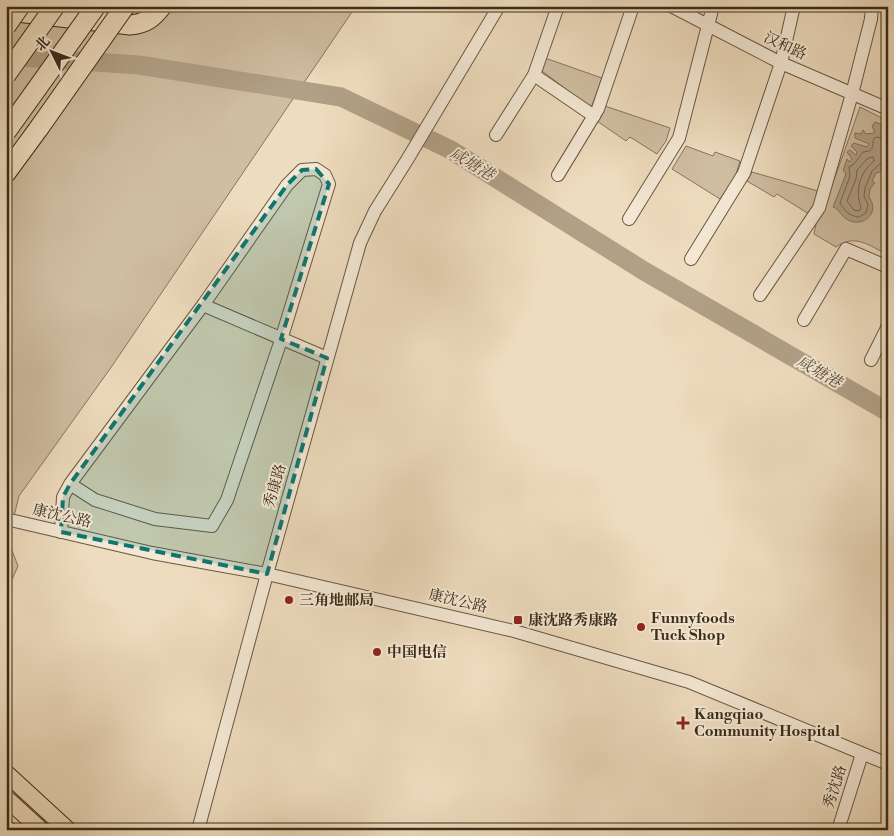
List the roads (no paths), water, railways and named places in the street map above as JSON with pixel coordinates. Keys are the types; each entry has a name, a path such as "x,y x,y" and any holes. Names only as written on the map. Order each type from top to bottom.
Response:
{"highway":[{"path":"10,6 17,12 130,25 142,24 152,18 162,6"},
{"path":"6,26 20,6"},
{"path":"6,75 55,6"},
{"path":"6,132 96,6"},
{"path":"6,173 125,6"}],"main road":[{"path":"6,773 68,830"},
{"path":"6,798 41,830"}],"street":[{"name":"秀康路","path":"198,830 267,574 360,243 375,211 498,6"},
{"path":"496,135 534,75 558,6"},
{"path":"558,175 598,109 632,6"},
{"name":"汉和路","path":"671,6 781,63 888,109"},
{"path":"629,219 679,138 713,6"},
{"path":"691,259 744,173 781,63 794,6"},
{"path":"760,295 818,208 852,94 871,18 872,6"},
{"path":"534,75 594,116"},
{"path":"61,532 63,497 70,484 203,305 286,185 302,170 316,169 325,175 329,184 281,339 227,500 212,526 155,519 95,500 70,484"},
{"path":"804,320 846,249 888,267"},
{"path":"203,305 327,358"},
{"path":"871,360 888,326"},
{"name":"康沈公路","path":"6,519 152,553 267,574 514,631 689,682 888,764"},
{"name":"秀沈路","path":"838,830 862,754"}],"water":[{"path":"875,122 887,129 882,134 888,136 888,169 882,168 880,172 876,173 872,181 875,183 870,189 869,197 873,208 870,216 864,221 852,222 833,207 846,174 843,170 847,159 849,162 852,159 847,152 850,150 856,155 857,152 851,146 854,143 867,147 869,144 855,138 855,133 861,134 863,130 866,134 875,133 872,126"}],"waterway":[{"name":"咸塘港","path":"6,56 139,65 341,97 451,150 644,271 888,412"}],"place":[{"name":"三角地邮局","path":"289,600"},
{"name":"康沈路秀康路","path":"518,620"},
{"name":"Funnyfoods Tuck Shop","path":"641,627"},
{"name":"中国电信","path":"377,652"},
{"name":"Kangqiao Community Hospital","path":"683,723"}]}
